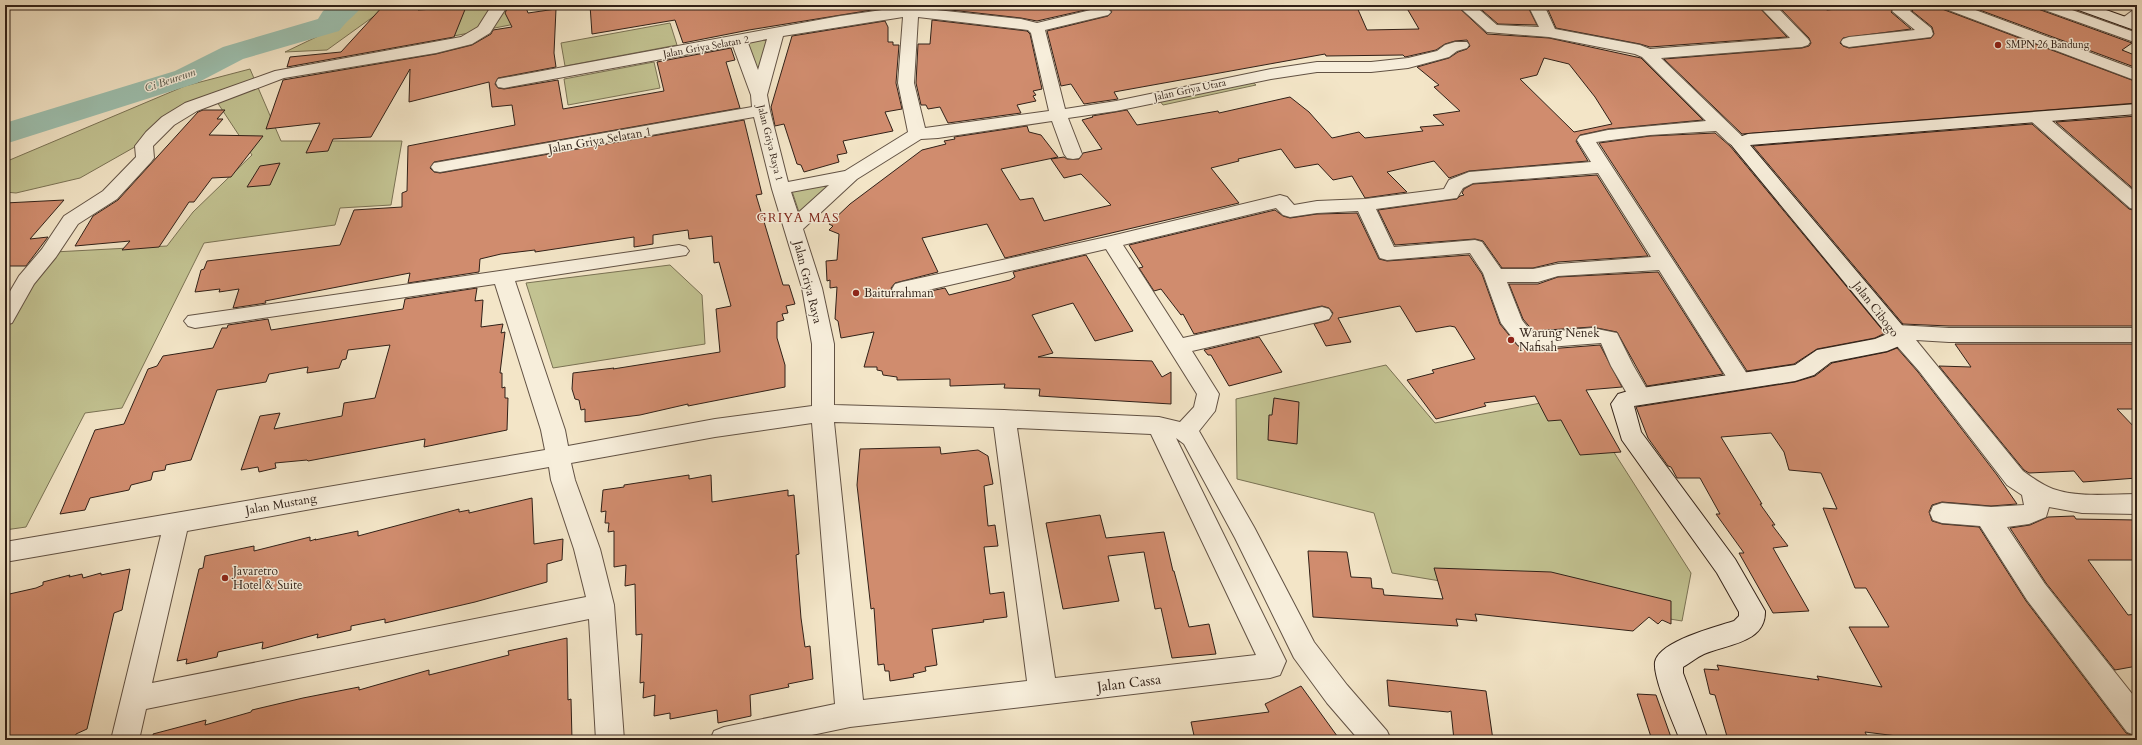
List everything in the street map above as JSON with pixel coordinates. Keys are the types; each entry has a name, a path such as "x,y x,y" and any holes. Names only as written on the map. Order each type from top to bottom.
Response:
{"street":[{"path":"5,318 26,281 50,253 71,220 100,203 110,195 145,158 144,146 168,121 191,107 281,74 436,48 466,40 484,30 500,5"},
{"path":"1465,5 1493,29 1549,32 1620,45 1640,50 1648,54 1802,42 1766,5"},
{"path":"1536,5 1549,32"},
{"path":"1849,42 1926,34 1900,11 1908,5"},
{"path":"1948,5 2137,76"},
{"path":"2044,5 2137,38"},
{"path":"2078,5 2133,21"},
{"path":"910,8 906,83 917,134"},
{"name":"Jalan Griya Selatan 2","path":"504,83 739,41 910,8 1021,24 1036,28"},
{"path":"1073,154 1058,114 1036,28 1103,12"},
{"name":"Jalan Griya Raya 1","path":"776,34 760,103 781,189 793,228"},
{"path":"739,41 760,103"},
{"name":"Jalan Griya Utara","path":"917,134 938,133 1137,102 1167,108 1260,88 1271,74 1317,67 1371,67 1408,63 1443,54 1451,48 1461,45"},
{"name":"Jalan Cibogo","path":"1648,54 1739,143 1899,335 1879,346 1825,354 1806,370 1795,373 1640,396 1626,400 1622,404 1630,434 1726,566 1752,611 1752,620 1743,629 1694,646 1669,661 1670,673 1694,740"},
{"name":"Jalan Griya Selatan 1","path":"440,167 760,103"},
{"path":"1739,143 1748,139 2038,118 2137,109"},
{"path":"2038,118 2137,204"},
{"path":"1721,125 1588,138 1586,140 1740,380"},
{"name":"Jalan Griya Raya","path":"850,714 824,445 823,344 812,288 793,228 851,175 917,134"},
{"path":"902,289 1111,242 1280,201 1290,212 1317,207 1365,205 1450,194 1456,184 1469,178 1602,167"},
{"name":"Jalan Griya Raya","path":"781,189 851,175"},
{"path":"1365,205 1387,254 1475,246 1494,276 1512,323 1522,337 1532,341 1605,336 1609,338 1622,366 1640,396"},
{"path":"1111,242 1208,394 1208,403 1205,410 1171,429"},
{"path":"195,321 679,251"},
{"path":"1494,276 1538,275 1542,272 1558,270 1664,263"},
{"path":"502,277 553,430 557,457 563,480 587,549 601,605 610,740"},
{"path":"1178,347 1322,314"},
{"path":"1899,335 2137,335"},
{"path":"1899,335 1927,366 2015,478 2033,490 2050,498 2074,503 2137,504"},
{"name":"Jalan Mustang","path":"5,552 557,457 715,428 823,413 1004,418 1171,429"},
{"path":"1004,418 1043,693"},
{"path":"1171,429 1192,438 1241,527 1304,650 1337,694 1377,740"},
{"name":"Jalan Cassa","path":"724,740 850,714 1043,693 1272,664 1171,429"},
{"path":"1942,513 1986,517 2030,515 2037,510 2033,490"},
{"path":"1986,517 2036,592 2094,665 2137,723"},
{"path":"125,740 176,522"},
{"path":"135,699 601,605"}],"green space":[{"path":"362,5 523,5 515,24 428,41 377,14 327,50 285,52 333,29"},
{"path":"670,23 677,45 565,66 561,43"},
{"path":"763,40 767,41 760,75 747,45 749,42"},
{"path":"654,62 660,88 568,105 564,79"},
{"path":"250,69 281,141 402,141 391,205 340,208 335,225 204,243 122,408 85,413 26,527 5,530 5,309 54,252 167,246 193,212 252,155 217,102 172,117 140,144 80,178 16,193 5,192 5,162 185,86"},
{"path":"1251,81 1256,85 1163,105 1159,100"},
{"path":"833,182 799,212 792,191"},
{"path":"670,265 702,295 705,344 553,368 526,283"},
{"path":"1386,365 1435,423 1578,396 1691,573 1682,621 1392,573 1374,513 1237,479 1236,399"}],"building":[{"path":"384,5 423,5 418,10 466,7 454,37 287,67 290,57 341,52"},
{"path":"509,5 525,5 528,13 556,9 554,53 556,67 498,78 495,84 498,88 504,89 558,80 563,109 664,91 657,62 731,48 735,60 726,62 740,108 434,162 430,168 434,172 440,173 744,120 762,194 756,195 783,285 789,285 795,304 786,306 788,313 782,314 784,320 777,322 777,338 785,365 785,387 688,406 688,404 640,415 585,422 585,409 581,410 579,400 575,399 572,389 573,373 614,368 613,369 720,352 716,309 731,306 719,262 714,263 712,236 689,239 688,230 653,235 653,244 634,247 634,237 535,252 535,250 501,254 480,259 479,272 408,283 410,273 265,301 266,303 233,308 239,289 219,292 220,289 195,292 201,270 204,269 207,261 340,245 354,210 402,207 402,193 407,191 408,146 515,125 512,105 492,107 489,82 409,102 410,69 371,137 333,139 328,151 306,153 320,123 266,129 283,80 436,54 472,45 491,34 493,30 512,27 505,13"},
{"path":"590,5 876,5 878,9 749,30 683,43 675,20 592,34"},
{"path":"933,5 1356,5 1367,30 1419,29 1405,5 1456,5 1487,34 1549,38 1641,58 1703,120 1608,129 1580,135 1576,141 1588,161 1469,171 1449,178 1434,161 1387,172 1407,192 1365,198 1352,176 1333,180 1318,164 1295,168 1281,149 1238,159 1239,161 1211,168 1239,203 1005,258 987,224 922,238 938,272 895,283 891,288 895,295 902,297 945,288 949,295 1010,280 1015,277 1013,272 1086,255 1133,331 1095,341 1073,303 1032,315 1053,353 1038,357 1152,361 1162,377 1171,372 1171,404 1039,396 1040,389 1004,388 1005,384 950,386 950,379 897,380 897,377 883,375 882,371 877,370 877,367 864,367 874,332 841,338 838,321 835,319 837,287 830,288 830,280 827,281 826,261 837,260 839,234 829,230 833,226 829,224 850,204 922,150 946,144 944,141 955,139 954,137 1027,126 1029,132 1041,135 1058,157 1001,169 1020,200 1033,198 1044,221 1111,205 1081,174 1064,178 1051,159 1064,157 1067,159 1079,159 1083,153 1102,149 1082,120 1093,117 1092,116 1127,110 1137,125 1218,111 1219,113 1290,97 1309,112 1332,138 1359,132 1365,138 1423,131 1420,127 1444,125 1433,115 1460,111 1434,87 1439,85 1417,67 1449,58 1470,46 1467,40 1455,41 1445,44 1436,50 1405,57 1403,55 1326,56 1325,54 1114,92 1118,99 1084,104 1071,84 1061,86 1047,31 1108,16 1112,12 1109,8 1103,6 1037,21 933,8","holes":["1544,58 1569,64 1595,97 1612,124 1574,132 1520,79 1537,75"]},
{"path":"1476,5 1527,5 1537,25 1498,24"},
{"path":"1546,5 1757,5 1787,37 1650,47 1556,28"},
{"path":"1777,5 1820,5 1827,10 1874,5 1896,5 1891,12 1911,29 1843,38 1840,43 1849,48 1931,38 1934,34 1932,27 1912,11 1918,5 1938,5 1942,9 2137,82 2137,103 1742,134 1664,59 1802,48 1809,46 1811,43 1809,38"},
{"path":"1966,5 2034,5 2038,9 2132,43 2122,50 2137,56 2137,68"},
{"path":"932,20 1027,31 1030,34 1042,89 1033,91 1036,95 1033,96 1036,101 1017,105 1021,113 948,123 940,107 928,109 926,105 921,105 916,83 918,44 930,44"},
{"path":"885,21 888,27 888,42 893,42 893,45 899,45 896,83 902,109 885,112 893,131 843,141 847,153 837,155 839,162 804,172 801,165 797,164 784,124 775,126 771,107 792,36"},
{"path":"203,110 225,110 217,119 223,119 209,135 263,136 231,177 212,178 194,202 189,202 159,247 122,250 130,241 75,246 93,216 118,200 198,112"},
{"path":"2137,116 2137,192 2056,122"},
{"path":"2032,124 2129,209 2137,211 2137,326 1949,326 1903,324 1753,146"},
{"path":"1715,133 1730,146 1885,333 1875,338 1817,349 1794,364 1747,371 1599,143 1650,136"},
{"path":"280,163 270,185 247,187 260,166"},
{"path":"1597,175 1648,256 1558,262 1533,268 1502,268 1483,241 1475,239 1395,245 1378,210 1457,199 1464,195 1462,193 1464,189 1473,184"},
{"path":"64,200 30,239 48,237 26,266 7,266 5,268 5,203"},
{"path":"1275,210 1283,216 1290,218 1317,214 1357,213 1379,259 1387,261 1469,255 1482,274 1500,324 1518,346 1535,350 1600,345 1622,387 1586,390 1621,452 1580,455 1561,420 1548,421 1535,396 1484,403 1486,406 1436,419 1407,380 1434,373 1432,370 1475,359 1455,327 1450,326 1416,332 1400,306 1338,318 1351,342 1326,346 1314,324 1329,320 1333,313 1329,308 1322,306 1194,334 1183,314 1181,315 1161,289 1154,291 1139,268 1143,267 1129,245"},
{"path":"1658,272 1723,374 1647,386 1617,332 1592,327 1533,331 1523,319 1509,284 1538,284 1558,277"},
{"path":"477,288 475,301 483,300 481,327 503,324 501,333 505,332 500,373 502,373 502,388 505,387 505,398 508,398 507,430 424,447 425,439 308,461 275,463 276,468 259,472 258,467 241,470 260,416 280,413 274,429 342,416 344,403 375,398 390,345 348,350 346,359 342,360 339,368 307,373 308,367 269,374 266,382 217,390 191,460 166,465 165,470 153,472 151,480 131,485 129,490 90,498 85,510 60,514 95,430 124,424 148,369 157,366 163,356 213,348 222,328 227,328 228,325 268,319 271,330 403,309 405,299"},
{"path":"1259,337 1282,372 1229,386 1211,355 1208,355 1204,350"},
{"path":"1955,344 2137,344 2137,409 2117,409 2137,430 2137,478 2083,482 2074,471 2029,473 2024,470 1939,366 1971,367"},
{"path":"1897,348 1918,372 1997,475 2017,504 1991,506 1942,502 1932,505 1929,512 1932,521 1942,524 1979,527 2026,601 2126,733 2137,737 2137,740 1929,740 1865,732 1869,740 1728,740 1715,695 1710,694 1704,669 1719,670 1717,665 1819,680 1817,676 1882,687 1849,627 1889,627 1866,588 1855,588 1823,508 1837,509 1821,473 1789,470 1784,452 1771,433 1721,437 1762,504 1760,504 1775,525 1772,525 1788,546 1773,548 1809,611 1773,613 1739,553 1744,553 1716,514 1720,514 1700,478 1677,478 1671,467 1668,466 1648,438 1636,407 1795,382 1815,376 1832,363 1887,352"},
{"path":"1274,398 1299,402 1297,444 1268,440 1269,415 1272,415"},
{"path":"940,447 941,454 978,450 988,456 993,484 984,486 988,526 995,525 998,546 984,547 990,594 1004,592 1007,617 983,620 984,622 932,629 937,665 925,667 926,671 913,674 914,677 890,681 889,671 885,671 884,664 878,665 874,608 871,609 857,485 860,449"},
{"path":"689,475 689,479 711,475 712,502 788,490 788,496 794,495 799,554 796,555 801,618 805,647 810,646 813,679 788,684 789,687 750,695 751,716 718,723 717,710 670,719 670,713 654,716 655,695 643,698 644,682 640,683 642,634 636,635 635,584 625,586 626,565 614,567 614,531 608,532 609,523 605,523 606,511 601,512 603,490 624,487 624,485"},
{"path":"532,498 534,544 563,539 562,560 547,564 547,582 475,602 385,623 385,619 351,626 351,630 317,638 318,634 262,649 263,642 218,652 217,657 186,664 187,659 177,661 199,569 203,568 205,556 254,546 254,551 310,537 310,541 358,531 358,536 459,509 459,512 469,510 469,513"},
{"path":"1100,515 1106,538 1164,532 1173,571 1189,627 1209,624 1216,654 1172,658 1161,608 1155,609 1144,552 1108,556 1119,601 1063,609 1046,523"},
{"path":"2074,516 2076,519 2137,520 2137,560 2088,560 2128,615 2137,614 2137,666 2115,670 2046,583 2010,528 2030,525 2048,517"},
{"path":"1308,551 1347,552 1351,577 1371,578 1372,588 1383,589 1384,595 1443,599 1434,568 1551,572 1671,601 1671,624 1662,620 1658,624 1649,617 1633,631 1475,614 1477,621 1456,619 1458,626 1313,617"},
{"path":"130,569 122,610 114,613 87,729 76,734 74,740 5,740 5,595 36,588 43,585 43,582 70,575 69,577 82,574 83,578 101,573 101,575"},
{"path":"567,638 568,700 571,699 572,740 154,740 153,734 206,720 205,725 251,712 252,710 303,698 359,687 359,690 429,670 429,675 509,655 508,651"},
{"path":"1387,680 1486,691 1493,740 1454,740 1451,711 1448,712 1389,706"},
{"path":"1301,686 1340,740 1195,740 1191,722 1269,712 1265,704"},
{"path":"1637,694 1656,695 1672,740 1652,740"}],"waterway":[{"name":"Ci Beureum","path":"5,134 53,117 186,77 233,53 329,25 333,17 349,5"}],"place":[{"name":"SMPN 26 Bandung","path":"1998,45"},
{"name":"Baiturrahman","path":"856,293"},
{"name":"Warung Nenek Nafisah","path":"1511,340"},
{"name":"Javaretro Hotel & Suite","path":"225,578"}],"district":[{"name":"GRIYA MAS","path":"798,218"}]}
